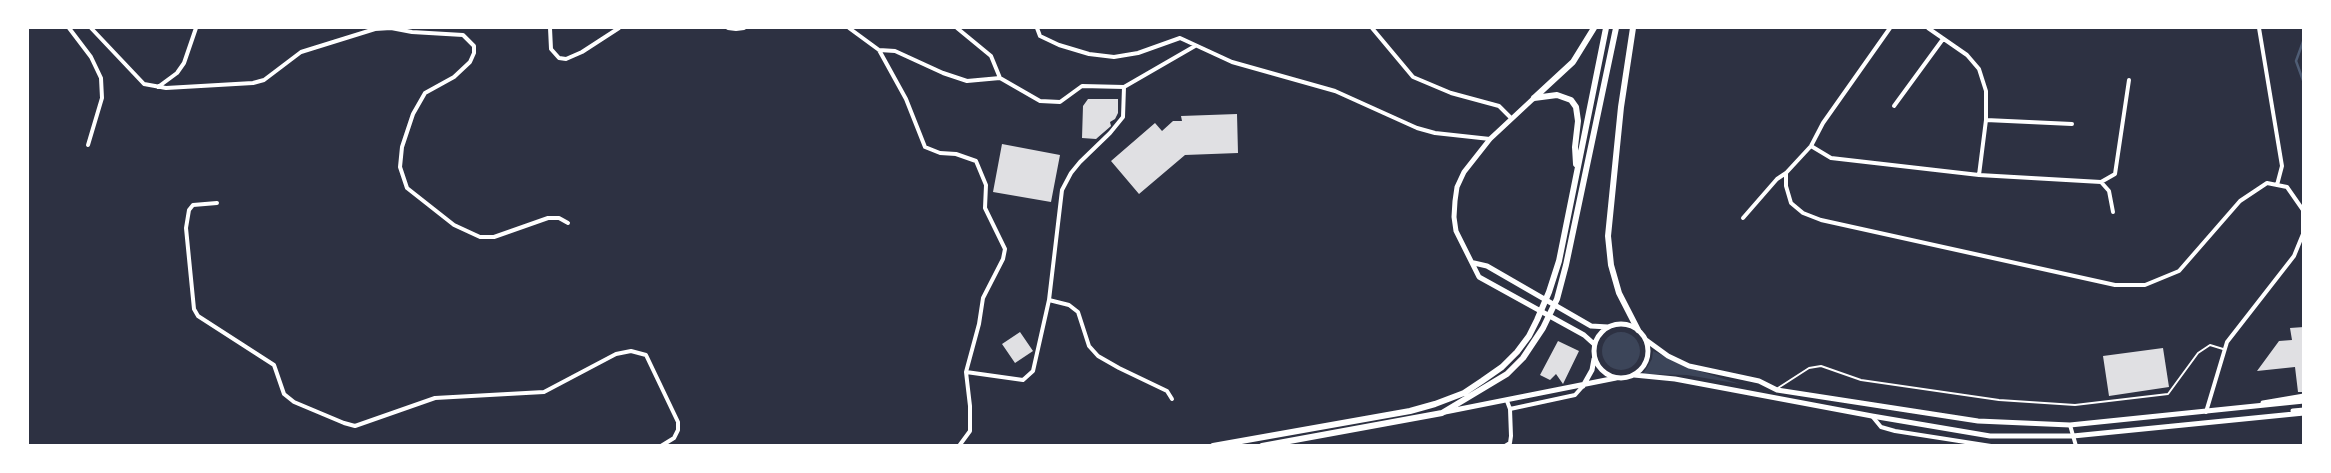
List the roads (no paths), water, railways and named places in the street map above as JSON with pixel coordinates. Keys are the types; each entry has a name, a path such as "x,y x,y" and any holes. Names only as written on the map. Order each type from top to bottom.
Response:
{"main road":[{"path":"1534,98 1573,62 1594,28"},
{"path":"1212,446 1418,409 1464,393 1502,367 1529,336 1549,292 1559,261 1606,28"},
{"path":"1262,446 1442,413 1507,374 1523,358 1543,328 1557,300 1566,266 1616,28"},
{"path":"1633,28 1608,236 1611,266 1619,293 1638,330"},
{"path":"1534,98 1557,94 1571,100 1576,107 1578,121 1574,146 1576,174"}],"street":[{"path":"69,28 91,57 101,78 102,98 88,145"},
{"path":"90,28 144,84 158,87 254,83 264,80 301,52 376,28 463,35 474,46 474,53 470,62 454,77 425,93 413,114 402,147 400,166 407,188 454,225 480,237 494,237 548,218 559,218 568,223"},
{"path":"158,87 177,73 184,63 196,28"},
{"path":"550,28 551,49 559,58 566,59 582,52 618,28"},
{"path":"728,28 744,28"},
{"path":"849,28 879,50 906,99 925,147 940,153 956,154 976,161 986,185 985,208 989,220 1005,249 1003,260 983,298 979,324 966,372 970,406 970,431 959,446"},
{"path":"957,28 991,56 1000,78"},
{"path":"1037,28 1040,36 1060,45 1089,54 1114,57 1138,53 1180,38 1232,62 1335,91 1417,128 1435,133 1490,139"},
{"path":"1372,28 1413,77 1451,93 1499,106 1511,118"},
{"path":"1744,218 1777,179 1786,173 1811,146 1824,123 1890,28"},
{"path":"1928,28 1967,55 1979,69 1986,91 1986,120 1979,175"},
{"path":"2259,28 2282,166 2277,185"},
{"path":"1894,106 1943,39"},
{"path":"879,50 895,51 943,73 967,81 1000,78 1040,101 1050,103 1060,102 1082,86 1124,87 1195,46"},
{"path":"1811,146 1831,158 1979,175 2101,182 2116,174 2129,80"},
{"path":"966,372 1023,380 1033,371 1049,300 1062,190 1070,173 1110,133 1123,117 1124,87"},
{"path":"1534,98 1490,139 1464,172 1457,187 1455,201 1456,231 1462,246 1474,263 1479,277 1584,335 1594,344"},
{"path":"1986,120 2072,124"},
{"path":"1786,173 1786,186 1791,202 1803,213 1821,220 2115,285 2145,285 2180,271 2240,201 2267,183 2287,187 2303,210 2303,234 2294,256 2224,349 2206,412"},
{"path":"2101,182 2109,191 2113,212"},
{"path":"217,203 193,205 189,210 186,228 194,309 198,316 274,365 284,394 294,402 355,426 435,398 544,392 616,354 631,351 646,355 649,359 678,422 678,430 674,438 660,446"},
{"path":"1474,263 1487,266 1590,326 1608,328"},
{"path":"1049,300 1069,305 1078,312 1089,346 1098,356 1128,373 1167,391 1172,399"},
{"path":"1510,409 1575,395 1583,386 1592,370 1595,359 1594,344 1599,334 1618,324 1629,325 1638,330 1646,340 1668,356 1690,366 1759,381 1776,390 1978,421 2070,425 2304,401"},
{"path":"1634,375 1645,364 1648,356 1646,340"},
{"path":"1595,359 1599,368 1616,378"},
{"path":"1442,413 1634,375 1675,379 1990,436 2073,436 2304,412"},
{"path":"2228,410 2304,396"},
{"path":"1506,446 1510,442 1511,436 1510,409 1507,401"},
{"path":"2230,420 2282,412 2304,412"},
{"path":"1872,416 1881,427 1896,431 1991,446"},
{"path":"2070,425 2076,446"}],"lane":[{"path":"1776,390 1809,368 1820,366 1861,380 1879,383 1999,400 2075,405 2168,394 2198,353 2210,345 2224,349"}],"waterway":[{"path":"2304,39 2296,61 2304,83"}]}
